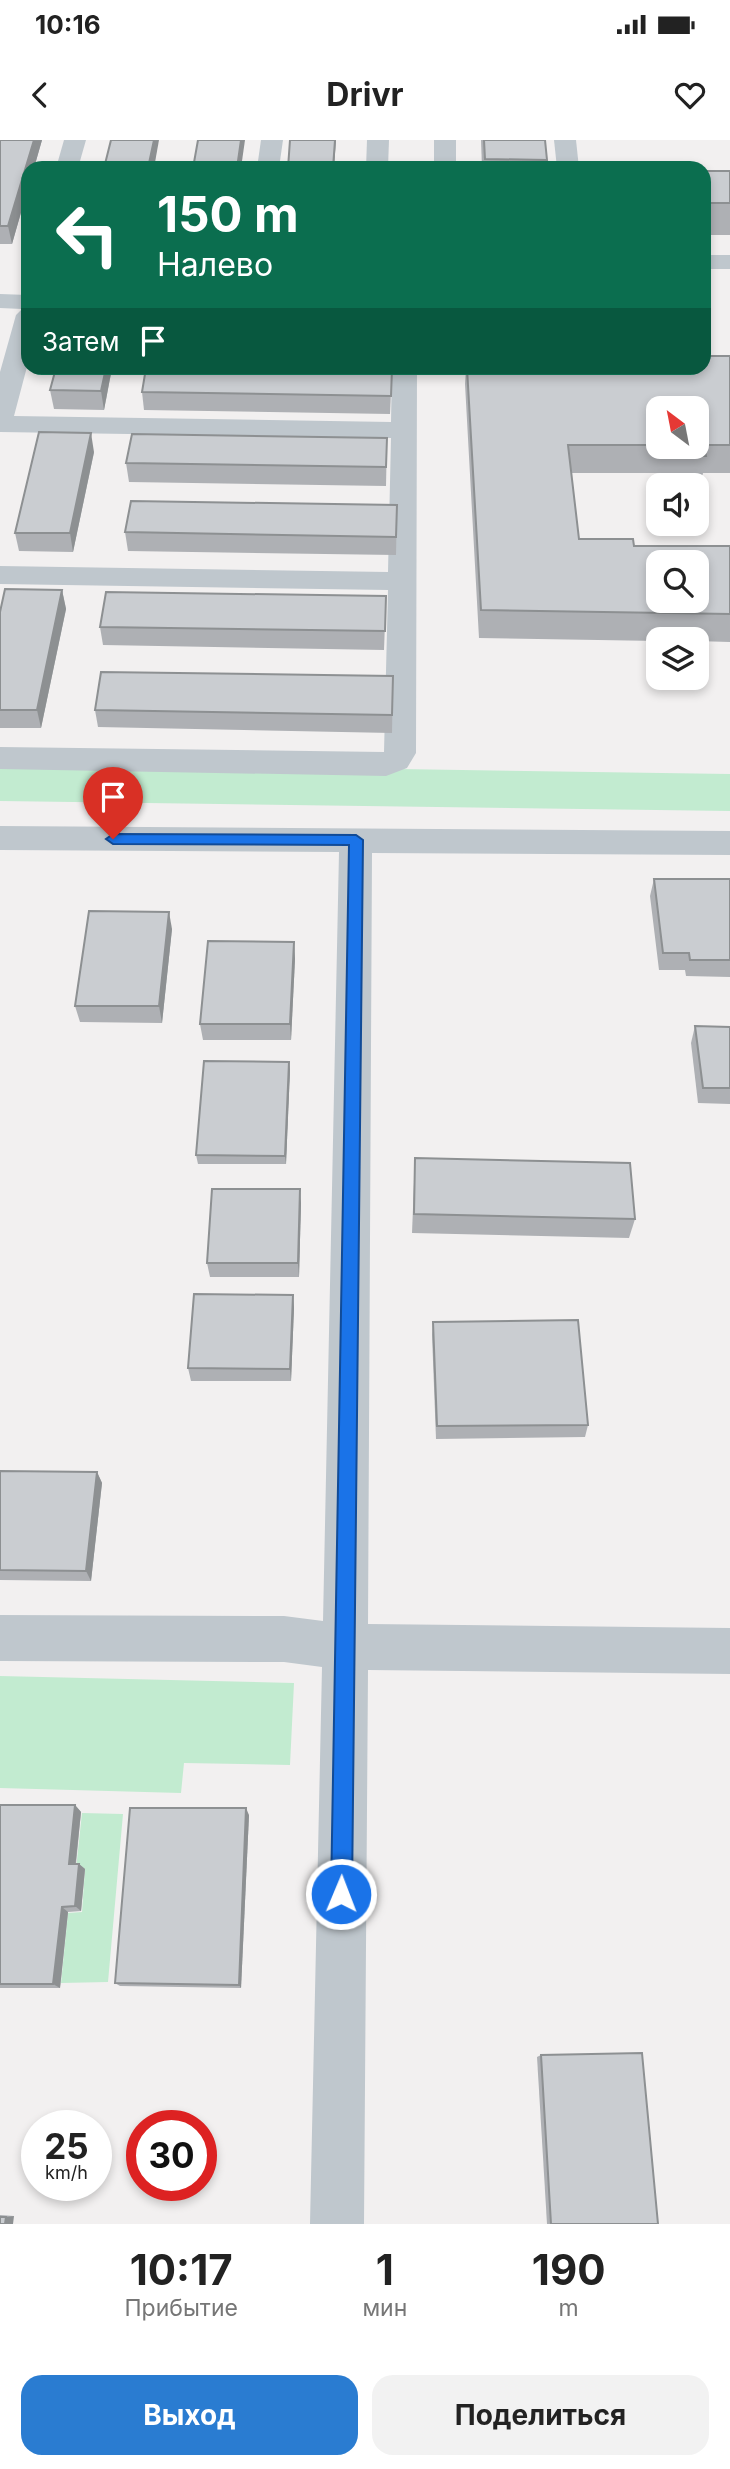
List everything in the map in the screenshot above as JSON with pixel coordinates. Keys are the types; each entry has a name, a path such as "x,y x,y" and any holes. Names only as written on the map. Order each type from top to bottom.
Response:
{"street":[{"path":"69,161 75,140"},
{"path":"269,161 272,140"},
{"path":"377,161 378,140"},
{"path":"445,140 445,161"},
{"path":"565,140 567,161"},
{"path":"711,262 730,262"},
{"path":"0,301 21,302"},
{"path":"21,342 0,423 404,430"},
{"path":"0,758 386,765 396,761 400,753 405,375"},
{"path":"0,575 402,581"},
{"path":"2,847 356,840 730,843"},
{"path":"337,2224 356,840"},
{"path":"0,1639 284,1639 345,1647 730,1651"}],"green space":[{"path":"0,763 730,774 730,811 0,801"},
{"path":"0,1676 294,1683 290,1765 184,1763 181,1793 0,1788"},
{"path":"82,1813 123,1814 108,1982 61,1983 68,1913 82,1912 85,1869 76,1869"}],"building":[{"path":"0,140 34,140 28,161 21,161 21,183 8,226 0,226"},
{"path":"111,140 154,140 150,161 106,161"},
{"path":"198,140 241,140 238,161 194,161"},
{"path":"290,140 335,140 334,161 288,161"},
{"path":"484,140 545,140 547,160 485,159"},
{"path":"711,171 730,171 730,203 711,203"},
{"path":"711,356 730,356 730,445 709,445 709,396 646,396 646,445 568,445 579,539 633,539 634,546 730,546 730,614 668,613 709,613 709,550 646,550 646,613 481,610 467,375 711,375"},
{"path":"54,375 104,375 101,391 50,390"},
{"path":"145,375 392,375 391,396 142,392"},
{"path":"39,432 91,433 70,533 15,533"},
{"path":"132,434 387,438 386,467 126,463"},
{"path":"131,501 397,505 396,537 125,532"},
{"path":"5,589 62,590 37,710 0,710 0,612"},
{"path":"106,592 386,596 385,631 100,627"},
{"path":"101,672 393,676 392,715 95,710"},
{"path":"654,879 730,879 730,960 690,960 689,953 663,953"},
{"path":"89,911 169,912 159,1006 75,1006"},
{"path":"208,941 294,942 290,1024 200,1024"},
{"path":"695,1026 730,1027 730,1088 703,1088"},
{"path":"204,1061 289,1062 285,1156 196,1155"},
{"path":"415,1158 630,1163 635,1219 414,1214"},
{"path":"212,1189 300,1189 298,1263 207,1263"},
{"path":"194,1294 293,1295 290,1369 188,1368"},
{"path":"578,1320 588,1425 437,1426 433,1322"},
{"path":"0,1471 97,1472 86,1571 0,1570"},
{"path":"0,1805 75,1805 69,1864 79,1864 75,1906 62,1907 53,1984 0,1984"},
{"path":"130,1808 246,1808 239,1985 115,1983"},
{"path":"642,2053 658,2224 551,2224 541,2055"},
{"path":"0,2217 6,2217 5,2224 0,2224"}],"route":[{"path":"113,839 356,840 341,1894"}]}
